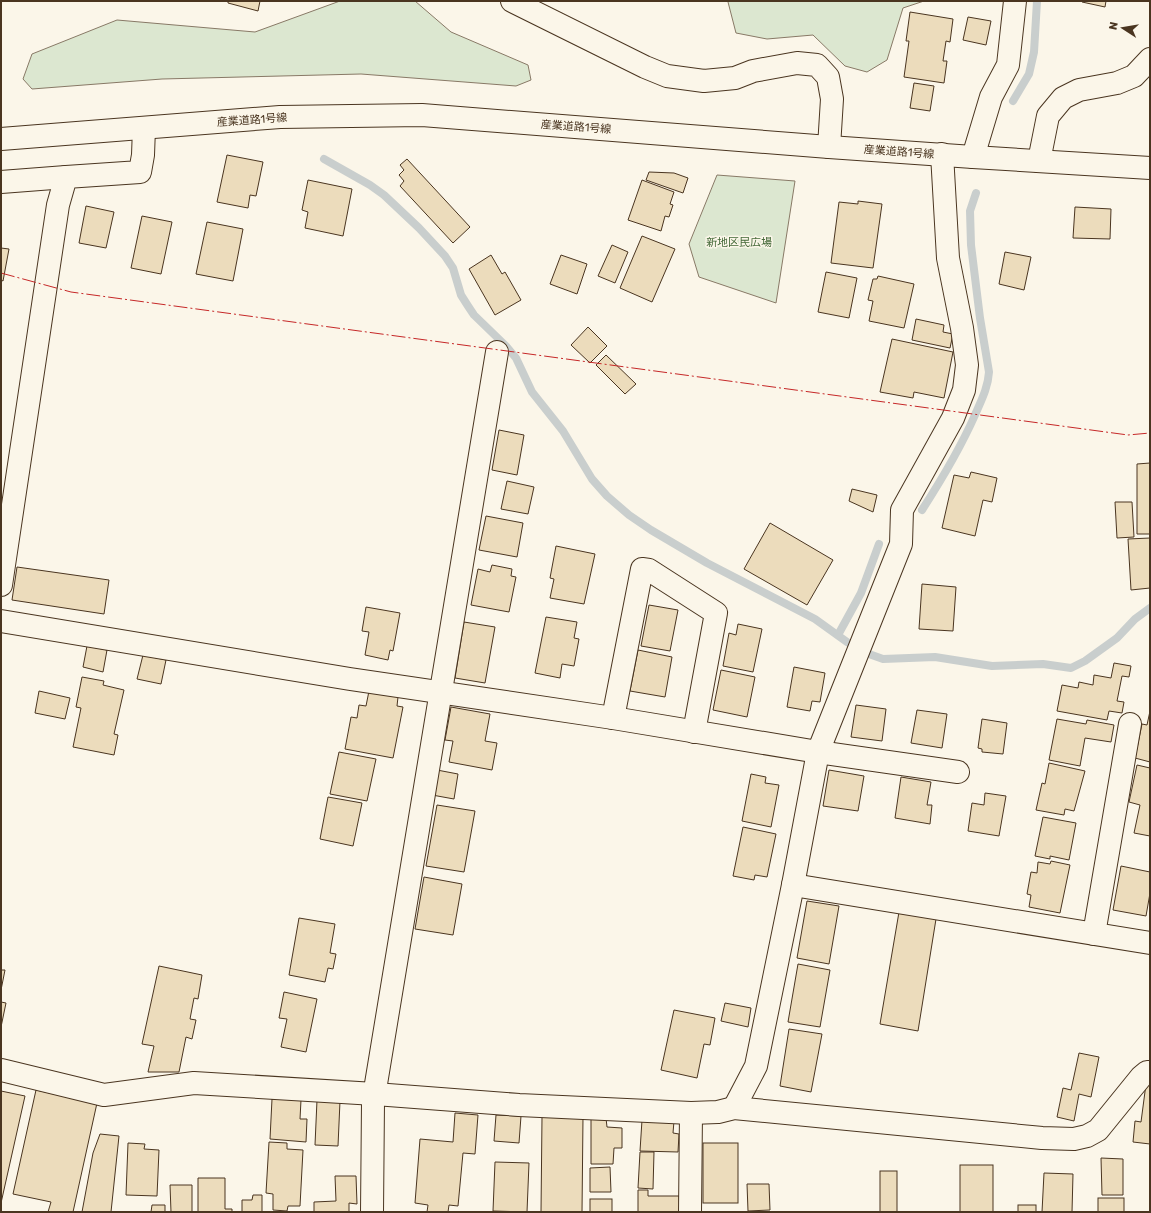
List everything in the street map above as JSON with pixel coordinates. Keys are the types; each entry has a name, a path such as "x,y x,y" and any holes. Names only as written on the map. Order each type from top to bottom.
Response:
{"street":[{"path":"512,1 645,67 667,76 704,81 734,78 754,71 797,63 817,66 828,77 832,99 829,147"},
{"path":"973,157 991,97 1008,65 1015,1"},
{"path":"1039,161 1048,116 1063,98 1079,90 1117,83 1134,76 1150,59"},
{"name":"産業道路1号線","path":"1,138 280,117 422,115 829,147 1150,168"},
{"path":"1,182 140,172 143,155 144,128"},
{"path":"734,1108 756,1066 793,885 818,752 901,544 902,510 953,418 964,390 967,365 962,328 948,258 942,154"},
{"path":"1,585 58,205 66,177"},
{"path":"372,1212 373,1102 497,352"},
{"path":"613,718 642,569 649,570 716,613 694,732"},
{"path":"1,621 350,679 613,718 818,752 958,772"},
{"path":"1094,934 1130,724"},
{"path":"793,885 1150,943"},
{"path":"1,1070 104,1096 194,1083 519,1104 691,1113 718,1112 734,1108 1034,1137 1074,1138 1087,1136 1098,1130 1141,1077 1146,1072 1150,1072"},
{"path":"690,1212 691,1113"}],"green space":[{"path":"340,1 415,1 451,32 528,65 531,80 516,86 361,74 162,79 32,89 23,79 32,54 117,20 255,32"},
{"path":"729,1 924,1 903,8 887,60 867,72 845,66 813,35 767,39 736,33"},
{"name":"新地区民広場","path":"717,175 795,181 776,303 699,277 689,244"}],"building":[{"path":"228,1 260,1 258,11 228,3"},
{"path":"1082,1 1106,1 1105,7"},
{"path":"910,12 953,19 950,42 946,41 943,61 947,61 944,83 904,77 909,41 906,41"},
{"path":"968,17 991,21 986,45 963,40"},
{"path":"914,83 934,86 930,111 910,108"},
{"path":"227,155 263,162 256,196 250,195 248,208 217,202"},
{"path":"407,159 470,227 453,243 400,186 404,181 399,175 404,170 400,165"},
{"path":"649,172 674,173 688,178 683,193 646,180"},
{"path":"308,180 352,189 343,236 305,228 308,212 302,210"},
{"path":"642,180 674,192 670,204 673,205 669,217 665,216 661,231 628,220"},
{"path":"858,201 882,204 873,268 831,263 839,202 858,204"},
{"path":"86,206 114,212 106,248 79,243"},
{"path":"1075,207 1111,209 1110,239 1073,238"},
{"path":"142,216 172,222 161,274 131,268"},
{"path":"207,222 243,229 233,281 196,274"},
{"path":"642,236 675,249 652,302 620,288"},
{"path":"612,245 628,252 615,283 598,276"},
{"path":"1,248 9,249 3,281 1,280"},
{"path":"1005,252 1031,257 1024,290 999,284"},
{"path":"491,255 502,274 505,272 521,300 495,315 469,269"},
{"path":"561,255 587,264 577,294 550,284"},
{"path":"826,272 857,278 849,318 818,312"},
{"path":"878,276 914,284 904,328 869,321 873,301 868,300 873,279 877,279"},
{"path":"916,319 944,325 943,332 953,334 950,348 912,340"},
{"path":"588,327 607,346 590,363 571,345"},
{"path":"892,339 953,352 944,398 914,392 913,398 880,392"},
{"path":"606,355 636,384 625,394 596,365"},
{"path":"499,430 524,435 517,475 492,470"},
{"path":"1150,463 1150,534 1137,534 1137,464"},
{"path":"971,472 997,478 992,502 983,500 975,536 942,528 954,475 969,478"},
{"path":"507,481 534,487 528,514 501,509"},
{"path":"852,489 877,495 873,512 849,501"},
{"path":"1115,502 1132,502 1134,537 1117,538"},
{"path":"486,516 523,523 517,557 479,550"},
{"path":"770,523 833,560 807,605 744,569"},
{"path":"1150,538 1150,588 1131,590 1128,539"},
{"path":"556,546 595,554 584,604 550,598 554,579 550,578"},
{"path":"492,565 512,569 511,576 516,577 509,612 471,605 478,569 490,572"},
{"path":"17,567 109,580 104,614 12,600"},
{"path":"922,584 956,587 953,631 919,629"},
{"path":"649,605 678,610 670,651 641,646"},
{"path":"366,607 400,613 393,651 390,650 388,660 365,655 369,632 362,631"},
{"path":"546,617 577,622 574,638 579,639 574,666 562,664 560,678 535,673"},
{"path":"464,622 495,627 485,683 455,678"},
{"path":"738,624 762,629 753,672 723,666 729,633 736,635"},
{"path":"87,646 107,650 103,672 83,667"},
{"path":"638,650 672,657 665,697 630,691"},
{"path":"143,655 166,660 161,684 137,679"},
{"path":"1114,663 1131,666 1129,677 1122,676 1117,701 1124,702 1122,713 1109,711 1107,720 1057,711 1062,685 1078,688 1079,682 1093,685 1094,675 1111,678"},
{"path":"794,667 825,673 820,702 812,701 810,711 787,707"},
{"path":"721,670 755,677 747,717 713,710"},
{"path":"82,677 104,681 103,685 124,690 114,734 118,735 114,755 73,747 81,708 76,707"},
{"path":"39,691 70,698 65,719 35,713"},
{"path":"369,691 398,697 397,706 403,707 393,758 345,749 351,717 357,718 359,705 366,706"},
{"path":"856,705 886,709 882,741 851,737"},
{"path":"451,707 490,714 485,741 497,743 492,770 449,762 453,741 445,740"},
{"path":"917,710 947,714 942,748 911,743"},
{"path":"1150,711 1150,762 1135,758 1142,724 1147,725"},
{"path":"982,719 1007,723 1003,754 982,752 982,749 978,748"},
{"path":"1057,719 1086,724 1087,720 1114,725 1111,742 1085,738 1080,766 1049,760"},
{"path":"339,752 376,759 367,801 330,794"},
{"path":"1049,763 1085,771 1074,811 1065,809 1064,815 1036,810 1042,783 1045,784"},
{"path":"1137,765 1150,768 1150,836 1134,833 1140,805 1129,802"},
{"path":"437,770 458,774 454,799 432,795"},
{"path":"829,770 864,776 858,811 823,806"},
{"path":"751,774 766,777 765,783 779,785 771,827 742,821"},
{"path":"901,777 931,782 927,805 932,805 930,824 895,818"},
{"path":"985,793 1006,796 999,836 968,831 972,803 984,805"},
{"path":"328,797 362,803 353,846 320,839"},
{"path":"437,805 475,811 464,872 426,866"},
{"path":"1043,817 1076,823 1069,860 1050,856 1050,859 1035,856"},
{"path":"743,827 776,834 767,877 755,875 754,880 733,876"},
{"path":"1051,861 1070,865 1060,913 1029,907 1031,895 1027,894 1031,872 1037,873 1038,862 1050,864"},
{"path":"1121,866 1150,872 1150,893 1146,916 1113,910"},
{"path":"424,877 462,884 453,935 415,929"},
{"path":"807,901 839,906 829,964 797,958"},
{"path":"899,912 936,919 918,1031 880,1024"},
{"path":"299,918 335,924 330,953 336,954 333,969 328,968 325,982 289,975"},
{"path":"798,964 830,970 820,1027 788,1022"},
{"path":"159,966 202,975 198,999 194,998 190,1019 196,1020 192,1039 186,1037 179,1072 148,1072 154,1046 142,1044"},
{"path":"1,970 5,970 1,990"},
{"path":"284,992 317,999 306,1052 281,1047 287,1019 279,1018"},
{"path":"1,1002 6,1003 1,1027"},
{"path":"725,1003 751,1008 748,1027 721,1021"},
{"path":"674,1010 715,1018 710,1045 704,1044 697,1078 661,1070"},
{"path":"789,1029 822,1034 811,1092 780,1086"},
{"path":"1079,1053 1099,1057 1091,1097 1079,1094 1074,1121 1057,1117 1063,1088 1071,1090"},
{"path":"1146,1084 1150,1084 1150,1144 1133,1142 1135,1121 1141,1122"},
{"path":"36,1090 97,1103 73,1212 48,1212 51,1202 13,1194"},
{"path":"1,1091 25,1096 1,1203"},
{"path":"272,1099 301,1100 300,1119 307,1119 306,1142 270,1139"},
{"path":"317,1100 340,1101 338,1146 315,1145"},
{"path":"455,1113 478,1115 475,1154 463,1153 458,1206 449,1205 448,1212 427,1212 428,1205 415,1203 420,1139 453,1142"},
{"path":"496,1115 521,1116 519,1143 494,1141"},
{"path":"542,1117 583,1117 582,1212 541,1212"},
{"path":"591,1118 606,1118 607,1127 622,1128 622,1148 614,1148 613,1164 591,1164"},
{"path":"642,1120 674,1121 673,1133 679,1134 678,1152 640,1151"},
{"path":"100,1134 119,1136 111,1212 82,1212 93,1153"},
{"path":"269,1142 287,1143 287,1149 303,1150 300,1206 288,1206 287,1211 273,1210 273,1194 266,1193"},
{"path":"128,1143 145,1144 144,1149 159,1150 157,1196 126,1195"},
{"path":"703,1143 738,1143 738,1203 703,1203"},
{"path":"640,1152 654,1152 653,1189 638,1188"},
{"path":"1101,1158 1123,1159 1123,1195 1102,1195"},
{"path":"495,1162 529,1163 527,1212 493,1211"},
{"path":"960,1165 993,1165 993,1212 960,1212"},
{"path":"610,1167 611,1192 590,1192 590,1168"},
{"path":"880,1171 897,1171 897,1212 880,1212"},
{"path":"1044,1173 1073,1174 1072,1212 1042,1212"},
{"path":"335,1176 356,1176 357,1204 349,1203 349,1212 314,1212 314,1202 336,1201"},
{"path":"198,1178 225,1178 225,1209 232,1209 232,1212 198,1212"},
{"path":"747,1184 769,1184 770,1210 748,1211"},
{"path":"170,1185 192,1185 192,1212 171,1212"},
{"path":"638,1190 648,1190 648,1196 679,1196 680,1212 638,1212"},
{"path":"253,1195 262,1195 262,1212 242,1212 242,1200 252,1200"},
{"path":"1098,1198 1124,1198 1124,1212 1098,1212"},
{"path":"590,1199 612,1199 612,1212 590,1212"},
{"path":"152,1205 165,1205 165,1212 151,1212"},
{"path":"1018,1205 1036,1205 1036,1212 1018,1212"}],"waterway":[{"path":"1013,101 1029,74 1034,52 1037,1"},
{"path":"324,159 370,185 384,195 419,228 445,256 453,268 461,295 474,315 506,346 516,358 532,392 563,431 592,479 607,496 629,515 651,530 707,563 815,619 847,642 869,654 883,659 935,657 992,666 1043,664 1071,668 1085,661 1117,638 1135,619 1150,608"},
{"path":"922,510 944,475 963,440 982,399 988,378 989,372 980,318 971,245 970,211 976,193"},
{"path":"838,635 861,593 879,544"}],"power":[{"path":"1,273 71,292 1128,435 1150,433"}]}
